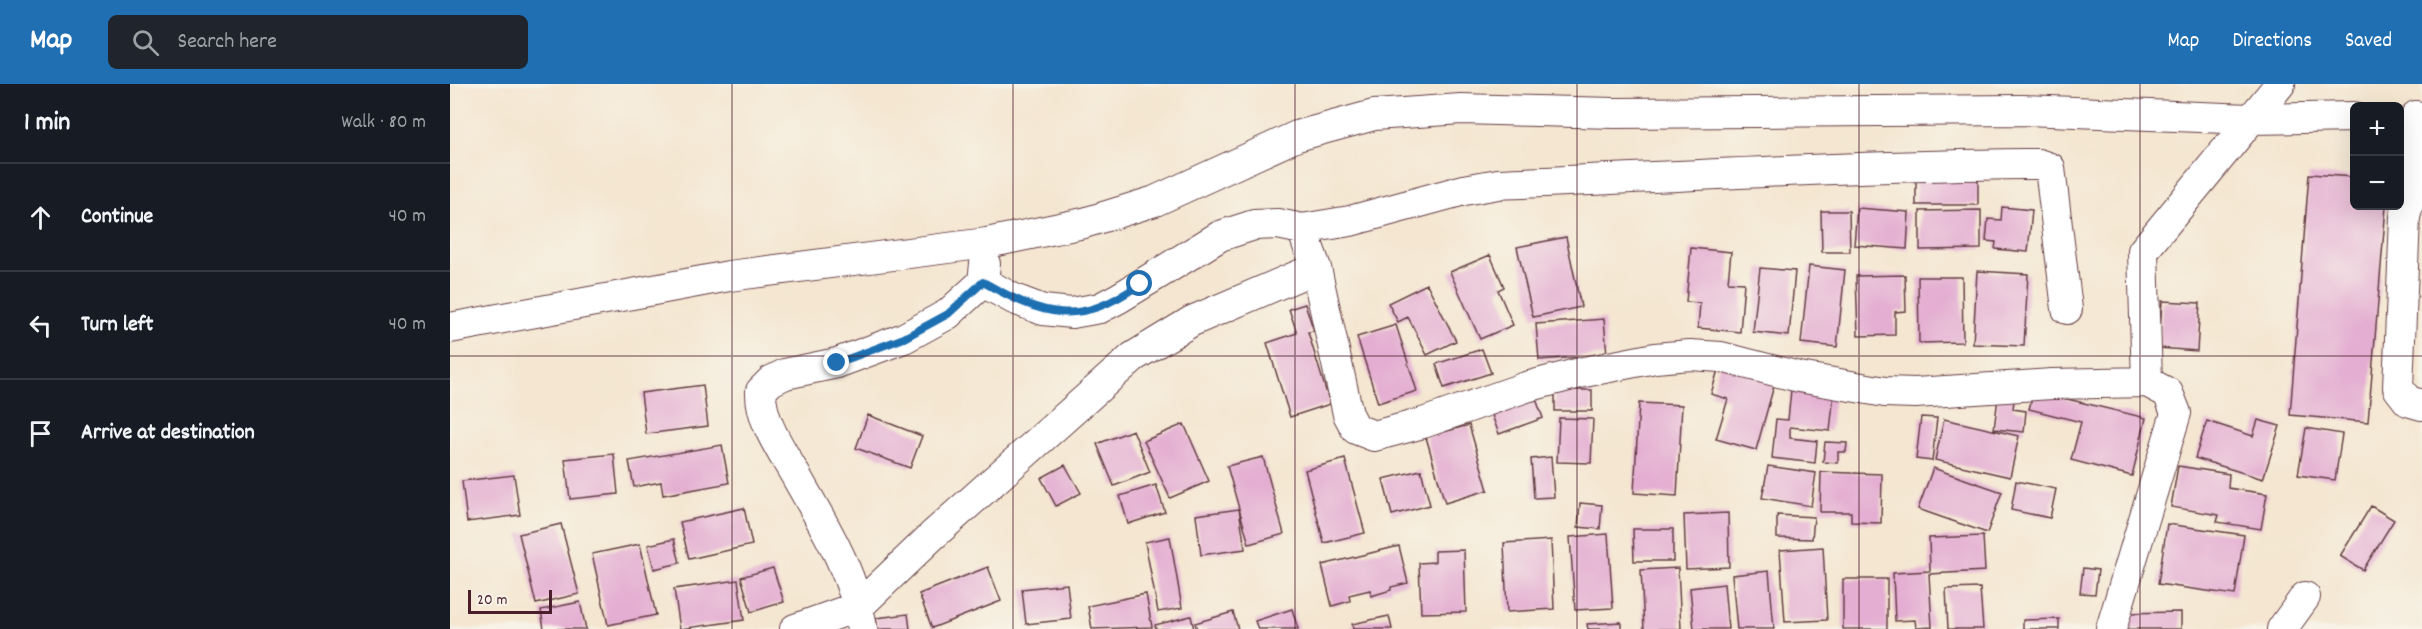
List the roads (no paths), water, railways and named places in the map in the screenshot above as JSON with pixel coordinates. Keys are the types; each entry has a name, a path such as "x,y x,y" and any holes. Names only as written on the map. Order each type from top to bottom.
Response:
{"street":[{"path":"2147,382 2143,251 2280,84"},
{"path":"450,328 729,276 987,243 1084,224 1155,201 1297,136 1374,115 1461,109 1614,112 2023,110 2250,119 2350,117"},
{"path":"2412,116 2416,174 2398,388 2408,401 2422,405"},
{"path":"983,282 1014,299 1043,310 1072,313 1100,308 1220,236 1254,225 1278,224 1302,229 1350,221 1464,190 1498,184 1915,165 2038,164 2050,168 2067,309"},
{"path":"1302,229 1316,268 1348,414 1356,429 1374,436 1423,423 1526,387 1584,372 1655,358 1690,355 1721,357 1799,377 1885,392 1915,393 2052,384 2147,382 2168,393 2176,413 2111,629"},
{"path":"860,617 840,558 771,428 761,404 761,391 771,381 785,374 837,363 904,338 948,314 983,282 987,243"},
{"path":"795,629 860,617 932,536 1133,357 1192,321 1316,268"},
{"path":"2282,629 2305,597"}]}
